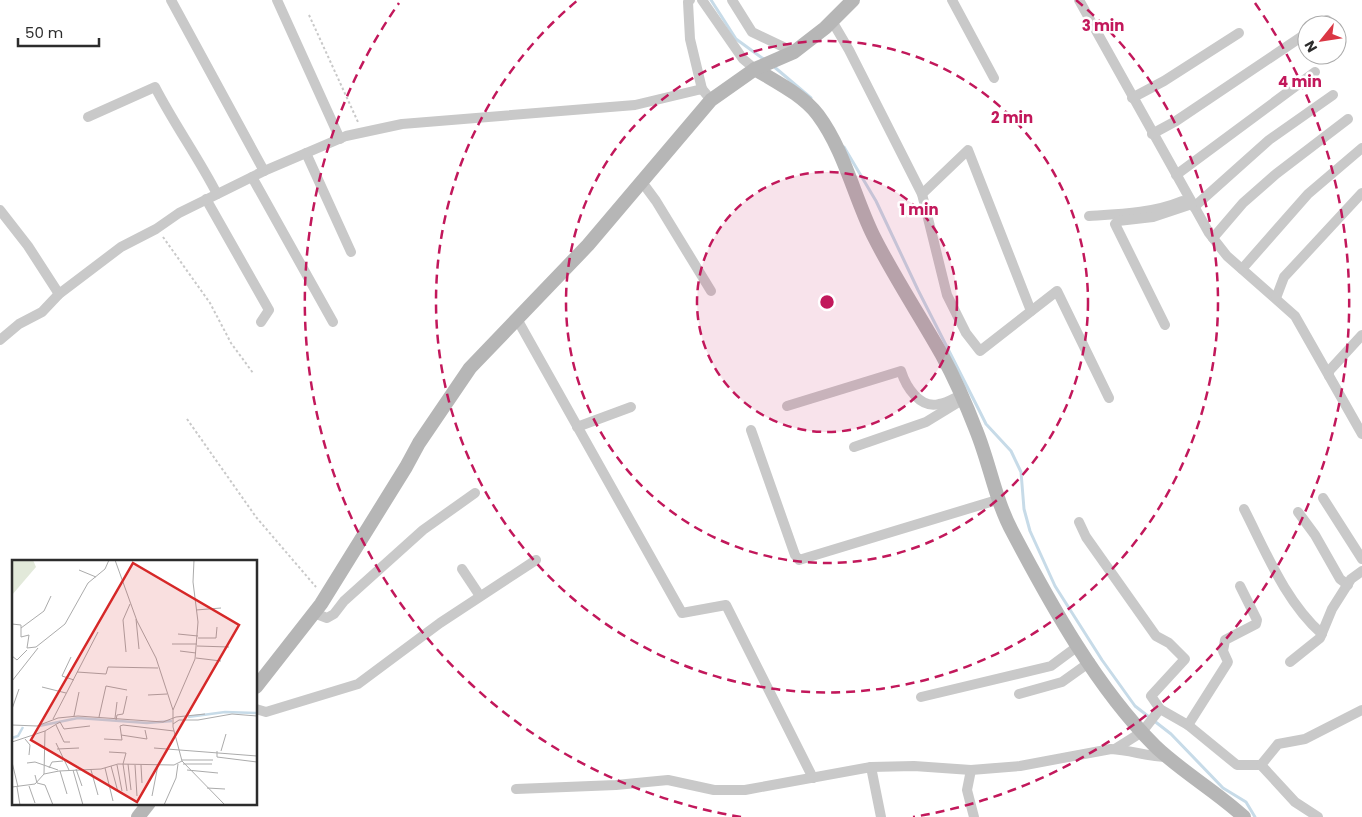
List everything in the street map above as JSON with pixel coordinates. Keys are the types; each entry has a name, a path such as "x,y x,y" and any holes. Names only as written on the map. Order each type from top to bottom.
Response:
{"main road":[{"path":"258,684 326,596 419,443 457,385 588,245 642,182 707,95 755,69 794,52 832,21 853,0"},
{"path":"755,69 794,94 817,114 838,150 872,233 894,275 942,355 962,397 977,432 997,500 1030,565 1078,646 1121,708 1145,730 1168,757 1244,817"},
{"path":"138,817 148,804"}],"street":[{"path":"171,0 264,171"},
{"path":"277,0 340,139"},
{"path":"0,340 19,324 42,312 59,294 114,252 158,228 180,212 264,171 340,139 402,124 634,104 707,95 690,39 688,2 690,0"},
{"path":"702,0 743,59 755,69"},
{"path":"732,0 752,32 794,52"},
{"path":"952,0 994,78"},
{"path":"1082,1 1132,98 1191,203 1213,238 1242,269 1295,316 1362,434"},
{"path":"832,21 849,50 922,194 947,295 966,333 980,351 1057,291 1109,398"},
{"path":"1132,98 1188,66 1239,33"},
{"path":"1152,134 1176,121 1297,40"},
{"path":"1176,175 1315,72"},
{"path":"88,117 155,87 180,133 202,164 218,194"},
{"path":"1165,325 1114,224 1118,221 1171,212 1191,203 1269,140 1333,95"},
{"path":"1213,238 1243,203 1276,174 1348,119"},
{"path":"1242,269 1308,194 1362,148"},
{"path":"922,194 968,150 1031,311"},
{"path":"306,153 351,252"},
{"path":"252,177 333,322"},
{"path":"642,182 656,201 711,291"},
{"path":"1276,298 1284,277 1362,194"},
{"path":"206,199 268,310 261,322"},
{"path":"1089,216 1126,214 1191,203"},
{"path":"0,210 28,246 59,294"},
{"path":"518,319 682,613 726,605 813,778"},
{"path":"1329,376 1329,371 1362,335"},
{"path":"787,406 901,372 906,387 929,405 939,405 962,397"},
{"path":"854,447 926,422 962,397"},
{"path":"577,427 631,407"},
{"path":"751,430 795,554 800,560 997,500"},
{"path":"314,613 327,618 334,614 344,601 405,546 475,493"},
{"path":"1323,498 1362,559"},
{"path":"1244,509 1290,596 1306,620 1322,634"},
{"path":"1298,512 1315,535 1340,580 1348,585"},
{"path":"1079,522 1086,537 1156,636 1169,643 1186,659 1151,696 1159,711 1188,725 1237,765 1261,765 1295,802 1318,817"},
{"path":"258,710 266,712 358,684 480,596 536,560"},
{"path":"462,569 480,596"},
{"path":"1290,662 1306,651 1322,634 1332,609 1348,585 1362,571"},
{"path":"1188,725 1228,662 1223,651 1226,640 1256,624 1257,620 1240,586"},
{"path":"921,697 1051,666 1078,646"},
{"path":"1019,694 1062,682 1090,662"},
{"path":"1261,765 1278,744 1305,739 1362,710"},
{"path":"1114,749 1145,730 1159,711"},
{"path":"516,789 616,785 668,780 714,790 745,790 871,767 914,766 971,770 1020,766 1091,751 1114,749 1126,749 1150,757 1168,757"},
{"path":"871,767 881,817"},
{"path":"971,770 967,790 974,817"}],"path":[{"path":"309,15 363,132"},
{"path":"158,228 164,240 210,303 231,343 253,373"},
{"path":"187,419 256,517 310,581 326,596"}],"waterway":[{"path":"711,0 736,39 765,60"},
{"path":"772,65 811,98"},
{"path":"844,147 876,201 918,290 986,424 1011,451 1021,472 1024,509 1030,531 1055,586 1102,660 1135,706 1171,734 1223,788 1246,802 1255,817"}]}
